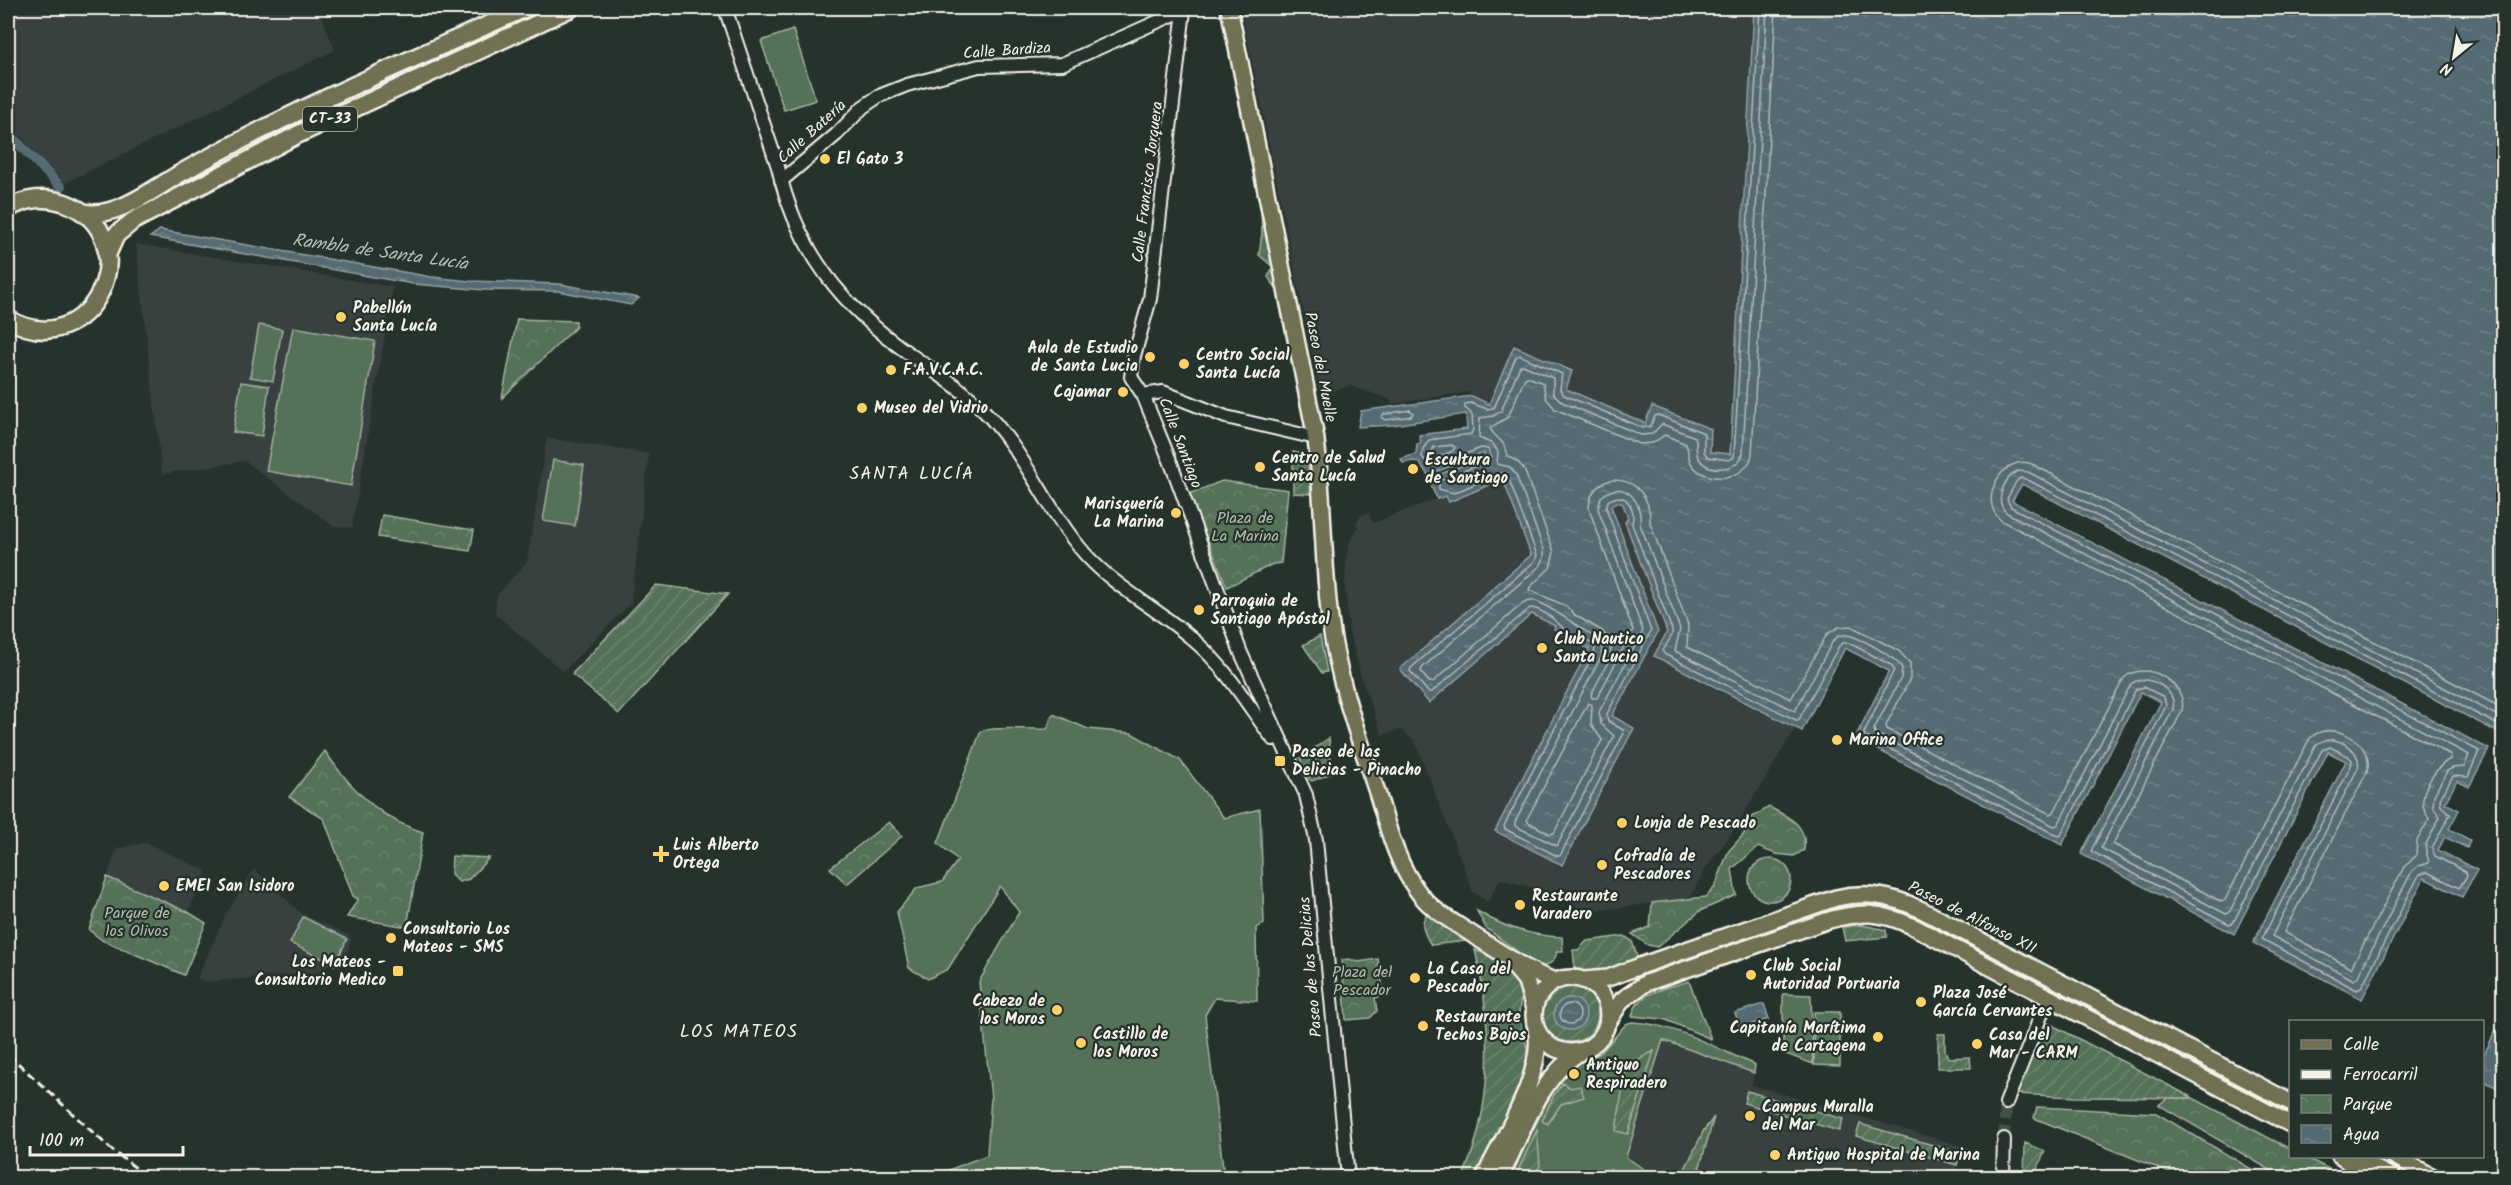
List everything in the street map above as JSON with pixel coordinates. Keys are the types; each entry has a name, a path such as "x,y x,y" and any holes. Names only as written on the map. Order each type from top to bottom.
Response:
{"highway":[{"name":"CT-33","path":"82,212 103,213 117,209 186,170 320,102 526,8"},
{"name":"CT-33","path":"107,255 116,235 133,221 307,130 572,8"},
{"name":"CT-33","path":"8,209 28,200 45,199 68,204 82,212 99,231 107,255 107,276 101,293 92,307 79,318 64,326 47,329 30,328 8,319"}],"main road":[{"name":"Paseo del Muelle","path":"1228,8 1316,438 1321,478 1328,606 1335,652 1346,696 1392,837 1406,873 1429,905 1498,951 1555,981"},
{"name":"Paseo de Alfonso XII","path":"1584,980 1614,977 1809,906 1851,894 1864,894 1904,902 2289,1101"},
{"name":"Paseo de Alfonso XII","path":"1607,1024 1622,1000 1646,983 1805,927 1863,913 1885,915 1905,923 2289,1123"},
{"name":"Paseo del Muelle","path":"1498,951 1526,981 1534,1009"},
{"path":"1484,1178 1532,1076 1538,1048 1534,1009 1539,995 1555,981 1571,977 1584,980 1598,989 1604,998 1608,1008 1607,1024 1598,1040 1566,1062 1548,1081 1500,1178"},
{"path":"2059,1004 2068,987"},
{"path":"1535,1026 1541,1037 1555,1049 1574,1052 1586,1049"},
{"path":"2342,1158 2354,1164 2370,1166 2394,1178"},
{"path":"2354,1164 2364,1162 2368,1158"},
{"path":"2398,1158 2435,1178"}],"street":[{"name":"Paseo de las Delicias","path":"725,8 784,194 808,250 820,269 838,292 888,338 986,413 1090,559 1195,641 1224,674 1288,759"},
{"name":"Calle Bardiza","path":"863,107 879,96 907,85 979,66 1062,64 1184,10"},
{"name":"Calle Francisco Jorquera","path":"1131,377 1134,356 1150,299 1184,10"},
{"name":"Calle Batería","path":"781,181 837,134 863,107"},
{"name":"Calle Santiago","path":"1131,377 1143,395 1171,463 1230,625"},
{"path":"1143,395 1163,392 1226,417 1316,438"},
{"name":"Paseo de las Delicias","path":"1230,625 1306,795 1315,834 1348,1178"},
{"path":"2034,991 2042,1013"},
{"path":"2006,1103 2042,1013 2059,1004"},
{"path":"2003,1178 2004,1139"}],"shaded area":[{"path":"8,8 318,8 335,50 65,183 8,124"},
{"path":"1241,8 1754,8 1730,454 1710,452 1711,429 1652,407 1645,423 1566,389 1514,346 1489,404 1468,392 1391,404 1390,399 1351,386 1320,394"},
{"path":"136,244 393,287 352,528 333,526 245,461 162,474"},
{"path":"547,438 649,454 631,603 563,671 495,614 497,595 527,562"},
{"path":"1503,478 1532,555 1400,669 1430,702 1532,614 1556,626 1555,630 1590,649 1495,831 1633,728 1612,717 1658,632 1611,505 1617,502 1623,504 1628,518 1625,522 1667,632 1654,656 1796,728 1732,833 1706,868 1690,898 1587,912 1549,892 1500,879 1488,902 1473,892 1415,741 1401,730 1382,735 1361,677 1349,630 1345,586 1346,560 1349,543 1358,527 1356,523 1360,516 1369,513 1373,523 1446,495 1449,501"},
{"name":"EMEI San Isidoro","path":"147,843 207,871 188,912 107,877 117,848"},
{"path":"254,869 302,914 349,935 351,938 345,965 341,968 328,964 325,972 205,982 197,978 226,914"},
{"name":"Campus Muralla del Mar","path":"1662,1039 1754,1073 1752,1085 1969,1148 1961,1153 1955,1173 1965,1178 1655,1177 1626,1158"}],"green space":[{"path":"793,30 816,100 784,110 761,41"},
{"path":"1260,190 1282,296 1268,277 1273,267 1259,255 1262,233"},
{"path":"517,319 576,321 576,327 502,398"},
{"path":"259,325 282,329 273,381 250,377"},
{"path":"293,327 375,341 351,486 266,471"},
{"path":"241,382 269,386 262,436 233,432"},
{"path":"1293,452 1303,454 1307,459 1311,494 1293,493"},
{"path":"553,460 584,465 575,526 543,521"},
{"name":"Plaza de La Marina","path":"1222,481 1288,490 1281,563 1273,564 1227,587 1189,494"},
{"path":"382,515 474,530 470,551 378,537"},
{"path":"656,585 728,594 619,714 572,674"},
{"path":"1320,636 1327,672 1322,673 1303,645"},
{"path":"1053,714 1088,729 1131,733 1180,760 1224,818 1260,809 1264,924 1256,928 1257,1001 1215,998 1205,1015 1224,1177 931,1177 987,1155 991,1098 979,982 1019,912 1000,886 948,969 928,979 909,968 897,912 917,888 942,882 958,860 938,843 981,731 1005,728 1047,729"},
{"path":"1329,738 1332,773 1312,781 1300,758"},
{"path":"325,751 344,777 367,800 393,819 423,832 407,927 347,917 358,899 353,896 324,819 289,797"},
{"path":"1769,807 1795,822 1800,828 1803,834 1804,850 1794,856 1776,854 1758,847 1732,869 1736,895 1700,911 1657,947 1648,945 1632,934 1650,927 1652,903 1706,897 1715,887 1728,852 1744,834 1749,819"},
{"path":"889,822 902,836 847,884 830,868"},
{"path":"452,856 489,858 469,879 459,882 451,874"},
{"path":"1770,859 1785,865 1791,880 1785,895 1770,901 1755,895 1749,880 1755,865"},
{"name":"Parque de los Olivos","path":"107,877 188,912 206,923 184,975 102,940 89,930"},
{"path":"1477,911 1518,930 1562,937 1563,951 1557,951 1555,959 1550,963 1537,966 1486,928"},
{"path":"1428,913 1475,940 1431,945 1423,925"},
{"path":"303,917 347,939 335,965 290,943"},
{"path":"1862,925 1886,930 1887,937 1845,941 1842,927"},
{"path":"1624,936 1632,941 1640,966 1580,977 1575,969 1573,950 1578,950 1587,941"},
{"path":"1475,950 1503,966 1519,985 1521,995 1519,1015 1527,1055 1513,1099 1474,1177 1462,1178 1480,1123 1487,1065 1485,1007"},
{"name":"Plaza del Pescador","path":"1349,959 1358,962 1378,959 1384,996 1375,998 1377,1011 1370,1018 1346,1020 1342,960"},
{"path":"1689,981 1711,1039 1664,1019 1632,1016 1640,1001 1647,996"},
{"path":"1564,986 1576,986 1586,990 1594,998 1598,1014 1594,1030 1586,1038 1576,1042 1564,1042 1554,1038 1546,1030 1542,1020 1542,1008 1546,998 1554,990"},
{"path":"1783,994 1811,995 1813,1064 1783,1053"},
{"path":"1814,1012 1840,1012 1840,1066 1814,1065"},
{"path":"1632,1022 1664,1027 1695,1038 1755,1065 1754,1073 1663,1040 1626,1157 1655,1177 1510,1178 1552,1091 1562,1076 1575,1065 1601,1053 1626,1024"},
{"path":"2046,1022 2193,1098 2015,1094"},
{"path":"1938,1034 1945,1034 1945,1050 1948,1058 1970,1057 1971,1068 1938,1068"},
{"path":"1654,1051 1628,1134 1616,1131 1626,1066"},
{"path":"1563,1083 1571,1088 1580,1086 1584,1097 1561,1104 1548,1124 1542,1121 1554,1095"},
{"path":"1747,1091 1843,1119 1839,1131 1744,1103"},
{"path":"2167,1098 2193,1098 2289,1148 2289,1158 2307,1158 2329,1169 2323,1177 2282,1177 2159,1105"},
{"path":"2037,1107 2156,1113 2265,1177 2180,1177 2034,1118"},
{"path":"1714,1117 1697,1177 1681,1177 1704,1130"},
{"path":"1860,1124 1961,1153 1957,1165 1856,1136"},
{"path":"1537,1130 1540,1165 1534,1177 1515,1177"},
{"path":"2025,1143 2045,1151 2034,1177 2024,1177"}],"water":[{"path":"1754,8 2503,8 2503,735 2022,484 2012,501 2489,749 2469,787 2457,781 2445,803 2459,810 2449,829 2470,840 2467,848 2445,837 2438,850 2477,870 2462,897 2424,878 2362,999 2253,943 2346,761 2328,752 2234,934 2081,854 2161,702 2141,692 2062,845 1855,738 1889,671 1845,648 1802,731 1654,656 1667,632 1625,522 1628,518 1623,504 1617,502 1611,506 1658,632 1612,716 1634,728 1562,865 1495,831 1589,649 1554,629 1555,626 1532,614 1429,703 1400,669 1531,555 1503,479 1449,502 1446,496 1437,499 1428,479 1484,457 1484,453 1428,475 1419,462 1403,463 1401,459 1416,454 1417,444 1421,443 1419,435 1467,429 1466,414 1393,425 1358,427 1361,411 1472,396 1489,404 1514,346 1572,371 1566,389 1645,423 1652,406 1711,429 1710,452 1730,454"},
{"path":"160,230 432,277 469,281 559,284 639,298 631,305 558,291 485,290 413,284 150,237"},
{"path":"1570,998 1581,1003 1586,1014 1581,1025 1570,1030 1559,1025 1554,1014 1559,1003"},
{"path":"1764,1004 1769,1019 1740,1028 1735,1013"},
{"path":"2503,1023 2503,1091 2484,1081 2484,1055 2496,1030 2499,1031"}],"waterway":[{"name":"Rambla de Santa Lucía","path":"8,133 61,187"}],"tunnel":[{"path":"2004,1139 2006,1103"}],"railway":[{"path":"8,1054 112,1150 149,1178"}],"place":[{"name":"El Gato 3","path":"825,159"},
{"name":"Pabellón Santa Lucía","path":"341,317"},
{"name":"Aula de Estudio de Santa Lucia","path":"1150,357"},
{"name":"Centro Social Santa Lucía","path":"1184,364"},
{"name":"F.A.V.C.A.C.","path":"891,370"},
{"name":"Cajamar","path":"1123,392"},
{"name":"Museo del Vidrio","path":"862,408"},
{"name":"Centro de Salud Santa Lucía","path":"1260,467"},
{"name":"Escultura de Santiago","path":"1413,469"},
{"name":"Marisquería La Marina","path":"1176,513"},
{"name":"Parroquia de Santiago Apóstol","path":"1199,610"},
{"name":"Club Nautico Santa Lucia","path":"1542,648"},
{"name":"Marina Office","path":"1837,740"},
{"name":"Paseo de las Delicias - Pinacho","path":"1280,761"},
{"name":"Lonja de Pescado","path":"1622,823"},
{"name":"Luis Alberto Ortega","path":"661,854"},
{"name":"Cofradía de Pescadores","path":"1602,865"},
{"name":"EMEI San Isidoro","path":"164,886"},
{"name":"Restaurante Varadero","path":"1520,905"},
{"name":"Consultorio Los Mateos - SMS","path":"391,938"},
{"name":"Los Mateos - Consultorio Medico","path":"398,971"},
{"name":"Club Social Autoridad Portuaria","path":"1751,975"},
{"name":"La Casa del Pescador","path":"1415,978"},
{"name":"Plaza José García Cervantes","path":"1921,1002"},
{"name":"Cabezo de los Moros","path":"1057,1010"},
{"name":"Restaurante Techos Bajos","path":"1423,1026"},
{"name":"Capitanía Marítima de Cartagena","path":"1878,1037"},
{"name":"Castillo de los Moros","path":"1081,1043"},
{"name":"Casa del Mar - CARM","path":"1977,1044"},
{"name":"Antiguo Respiradero","path":"1574,1074"},
{"name":"Campus Muralla del Mar","path":"1750,1116"},
{"name":"Antiguo Hospital de Marina","path":"1775,1155"}],"district":[{"name":"SANTA LUCÍA","path":"912,474"},
{"name":"LOS MATEOS","path":"739,1032"}]}
